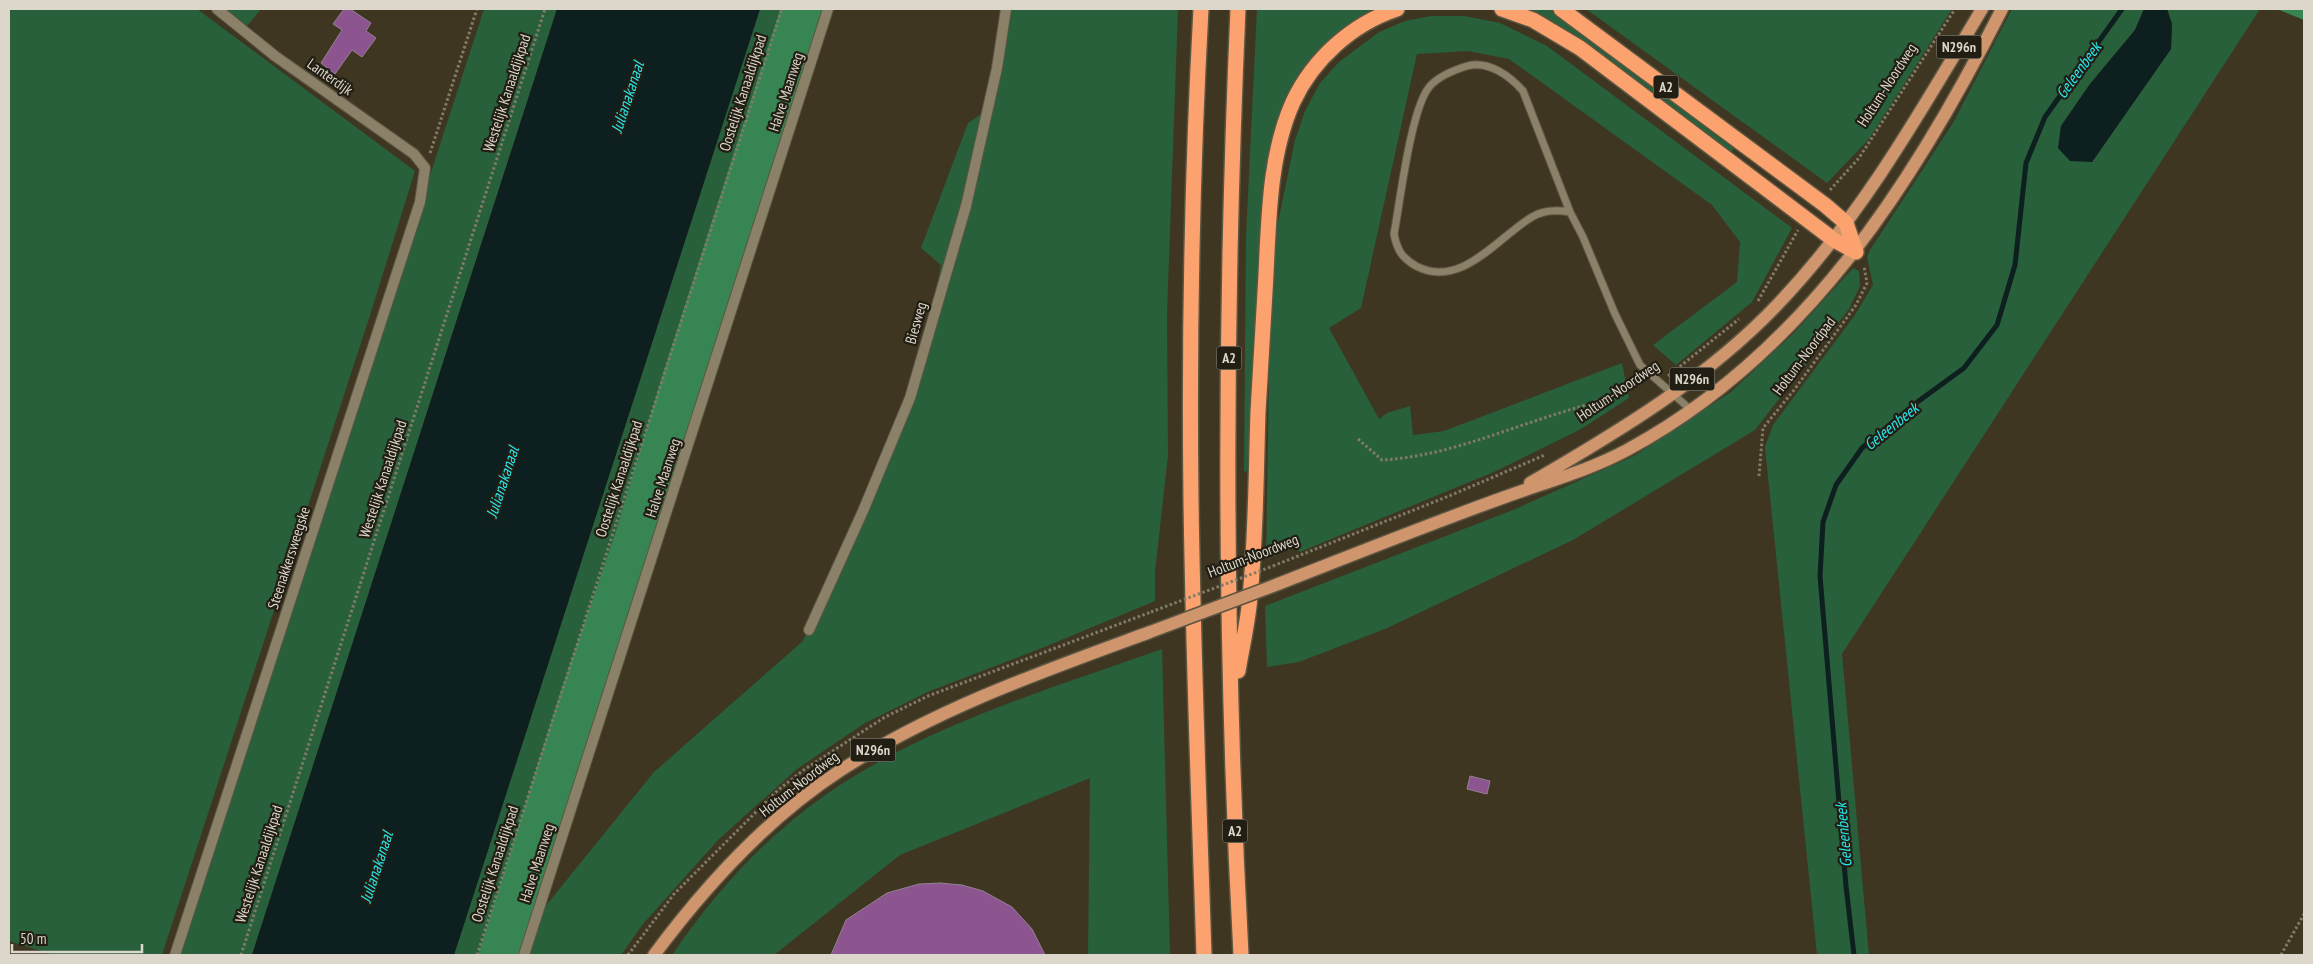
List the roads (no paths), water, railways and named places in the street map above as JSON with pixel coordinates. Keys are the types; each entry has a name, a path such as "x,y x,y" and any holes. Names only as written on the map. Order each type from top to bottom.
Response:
{"highway":[{"name":"A2","path":"1201,9 1196,107 1191,499 1204,955"},
{"name":"A2","path":"1238,9 1233,105 1229,494 1232,707 1241,955"},
{"name":"A2","path":"1232,707 1250,598 1258,410 1270,211 1282,135 1294,102 1322,59 1356,29 1371,20 1397,9"},
{"name":"A2","path":"1502,9 1533,20 1580,48 1834,240"},
{"name":"A2","path":"1561,9 1821,202 1846,223"},
{"path":"1846,223 1856,252"},
{"path":"1834,240 1856,252"}],"main road":[{"name":"Holtum-Noordweg","path":"1506,496 1615,432 1672,394 1732,348 1772,310 1834,240 1846,223 1880,174 1982,9"},
{"name":"Holtum-Noordweg","path":"654,955 696,901 728,866 782,815 839,771 903,733 1043,671 1273,586 1506,496 1573,475 1625,451 1691,410 1758,357 1810,306 1856,252 1937,130 2002,9"}],"street":[{"name":"Lanterdijk","path":"217,9 275,56 414,154 425,168"},
{"name":"Halve Maanweg","path":"524,955 828,9"},
{"name":"Biesweg","path":"808,630 863,511 910,398 966,206 997,68 1006,9"},
{"name":"Steenakkersweegske","path":"175,955 420,202 425,168"}],"lane":[{"path":"1570,212 1557,210 1533,216 1493,248 1464,267 1444,272 1423,270 1406,261 1397,249 1394,234 1418,107 1430,86 1452,70 1473,65 1490,68 1512,78 1523,91 1570,212 1615,314 1640,364 1650,376 1691,410"}],"water":[{"name":"Julianakanaal","path":"557,9 760,9 454,955 252,955"},
{"path":"2144,9 2167,9 2172,24 2171,49 2092,162 2070,161 2058,148 2061,126 2090,84 2135,30"}],"waterway":[{"name":"Geleenbeek","path":"1854,955 1846,886 1820,576 1823,522 1836,485 1862,448 1916,403 1964,368 1997,325 2015,265 2026,163 2045,117 2122,9"}]}
